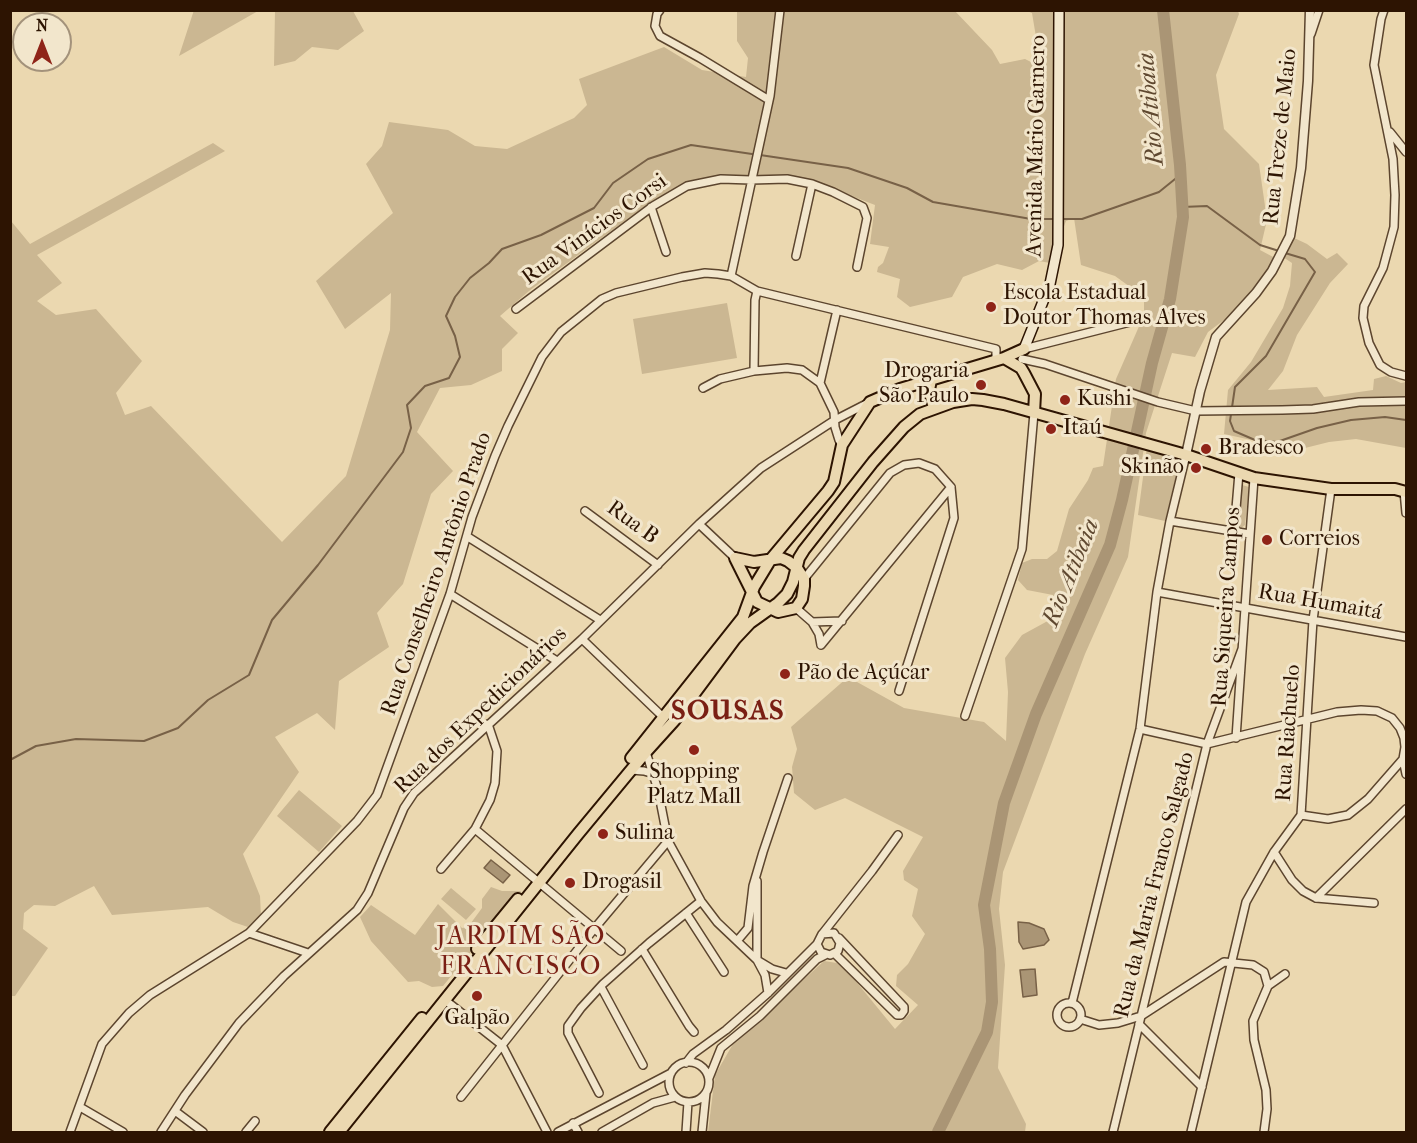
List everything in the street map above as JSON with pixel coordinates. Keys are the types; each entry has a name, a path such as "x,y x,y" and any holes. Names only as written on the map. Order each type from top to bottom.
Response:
{"main road":[{"name":"Avenida Mário Garnero","path":"1022,359 1050,284 1058,245 1059,10"},
{"path":"339,1132 445,1000 743,617 757,579 834,482 842,445 870,402 999,356 1022,359"},
{"path":"999,356 1022,359"},
{"path":"1022,359 1035,394 1034,413"},
{"path":"931,380 929,390 934,408"},
{"path":"330,1132 537,880 676,718 735,639 750,623 787,594 794,582 804,550 873,462 904,427 920,414 934,408 972,399 1004,404 1186,454 1254,478 1331,489 1395,489 1405,492"},
{"path":"735,558 754,561 781,558 797,568 804,579 804,593 796,608 778,612 757,602 735,558"}],"street":[{"path":"731,276 769,100 780,10"},
{"name":"Rua Treze de Maio","path":"1186,454 1200,390 1216,337 1256,293 1272,271 1290,236 1301,168 1310,10"},
{"path":"1309,38 1319,10"},
{"path":"1384,10 1374,65 1389,130 1395,195 1394,226 1383,268 1364,306 1363,318 1369,343 1380,365 1391,372 1407,376"},
{"path":"658,12 655,26 660,36 769,100"},
{"path":"1389,130 1407,152"},
{"name":"Rua Vinícios Corsi","path":"516,309 651,207 687,186 721,179 787,178 834,192 863,207 867,213 857,267"},
{"path":"796,256 812,184"},
{"path":"651,207 666,252"},
{"name":"Rua Conselheiro Antônio Prado","path":"70,1132 102,1044 129,1013 150,995 249,933 357,821 377,795 450,594 472,517 508,426 542,357 561,332 602,299 616,292 705,273 731,276 757,291 837,310 999,356"},
{"path":"754,371 757,291"},
{"path":"820,383 837,310"},
{"path":"1022,359 1138,320"},
{"path":"1022,359 1045,364 1158,402 1196,411 1314,409 1359,402 1407,401"},
{"path":"703,388 720,379 754,371 787,368 802,370 820,383 834,412 836,433 842,445"},
{"name":"Rua dos Expedicionários","path":"160,1132 239,1023 308,953 357,910 368,893 404,808 414,793 582,639 699,524 761,468 835,420 870,402"},
{"path":"965,716 1022,549 1034,413"},
{"path":"1072,1003 1140,729 1157,592 1170,521 1186,454"},
{"path":"804,579 890,473 904,465 919,463 935,469 951,487 954,518 899,691"},
{"path":"1234,532 1239,473"},
{"name":"Rua Siqueira Campos","path":"1236,738 1254,478"},
{"path":"796,608 812,622 819,634 821,645 951,487"},
{"name":"Rua Riachuelo","path":"1191,1132 1246,902 1274,852 1301,815 1309,719 1313,620 1331,489"},
{"path":"1405,492 1407,513"},
{"name":"Rua B","path":"585,511 658,565"},
{"path":"1170,521 1250,534"},
{"path":"699,524 735,558"},
{"path":"468,537 600,620"},
{"name":"Rua Humaitá","path":"1157,592 1407,637"},
{"path":"450,594 557,661"},
{"path":"812,622 842,621"},
{"path":"582,639 663,717"},
{"name":"Rua da Maria Franco Salgado","path":"1113,1132 1207,744 1242,649"},
{"path":"1140,729 1207,744 1337,712 1377,711 1392,718 1400,729 1405,747 1403,759 1407,774"},
{"path":"441,869 475,829 490,800 497,769 497,751 488,724"},
{"path":"646,752 654,774 668,841 701,901 717,922 757,960 772,969 786,973"},
{"path":"1301,815 1328,819 1348,815 1368,799 1403,759"},
{"path":"631,770 654,774"},
{"path":"737,941 748,928 752,892 762,852 788,778"},
{"path":"1316,898 1407,809"},
{"path":"475,829 621,951"},
{"path":"558,1132 671,1073 726,1030 768,993 817,944 822,934 898,835"},
{"path":"461,1096 594,928 668,841"},
{"path":"1274,852 1292,880 1303,891 1316,898 1374,903"},
{"path":"757,877 757,960 765,975 768,993"},
{"path":"599,1093 568,1033 568,1026 601,987 642,949 701,901"},
{"path":"702,1132 709,1078 721,1048 760,1016 817,959 835,954 840,947 836,924 844,907"},
{"path":"686,913 724,972"},
{"path":"249,933 308,953"},
{"path":"822,934 834,933 839,938 904,1007 901,1015 897,1015 835,954"},
{"path":"817,944 825,955"},
{"path":"642,949 688,1026 694,1032"},
{"path":"1080,1019 1099,1025 1140,1020 1224,962 1253,965 1264,972 1268,986"},
{"path":"1264,1132 1268,1109 1266,1090 1254,1040 1253,1021 1268,986 1285,974"},
{"path":"601,987 643,1065"},
{"path":"445,1000 502,1045 547,1132"},
{"path":"1072,1003 1080,1011 1080,1019 1069,1027 1059,1022 1057,1014 1060,1006 1072,1003"},
{"path":"1140,1020 1202,1087"},
{"path":"686,1063 701,1066 709,1078"},
{"path":"671,1073 670,1090 675,1096 688,1102 701,1098 706,1093"},
{"path":"602,1132 653,1102 675,1096"},
{"path":"686,1132 688,1102"},
{"path":"80,1107 123,1132"},
{"path":"175,1110 203,1132"},
{"path":"246,1132 255,1121"},
{"path":"573,1124 578,1132"}],"shaded area":[{"path":"194,10 258,10 258,11 179,56"},
{"path":"275,11 353,11 364,31 338,50 312,47 295,61 274,66"},
{"path":"737,11 955,11 992,50 1000,64 1025,59 1035,64 1040,61 1032,13 1027,11 1238,11 1239,14 1216,75 1224,129 1259,164 1267,220 1260,250 1275,258 1255,289 1228,317 1208,332 1195,357 1172,353 1146,433 1128,557 1085,654 1003,872 999,909 1005,965 998,1068 1026,1124 1025,1132 708,1132 715,1075 733,1044 824,961 837,963 854,979 895,1029 918,1005 896,986 897,975 908,964 925,934 912,916 918,889 904,880 903,871 923,837 845,798 815,810 794,793 792,767 797,749 791,727 848,677 904,708 984,722 1006,741 1008,692 1005,658 1022,635 1055,617 1053,595 1027,590 1018,580 1022,563 1032,559 1047,559 1057,551 1069,509 1093,468 1103,466 1116,379 1144,315 1144,297 1115,276 1081,265 1074,218 1066,221 1050,263 1039,261 1022,270 997,264 963,277 952,297 910,307 897,297 900,279 877,272 889,247 870,244 875,205 818,183 788,175 722,176 688,183 652,201 529,291 500,316 518,333 502,349 502,371 471,385 440,388 417,432 453,471 431,494 403,584 377,613 389,647 339,681 335,730 317,713 275,737 299,772 243,854 260,896 261,916 248,927 233,922 208,907 112,915 94,886 55,906 34,905 24,913 23,929 48,948 15,996 11,996 11,221 30,244 213,143 225,151 37,255 62,283 37,301 56,315 96,309 142,361 116,393 125,415 151,406 282,542 346,476 390,330 391,293 345,329 316,281 393,213 366,164 382,146 389,122 448,130 475,146 507,149 574,118 587,105 579,79 664,47 702,70 746,77 748,58 737,41"},
{"path":"1290,236 1307,244 1327,259 1337,253 1348,264 1330,283 1297,335 1283,371 1268,390 1317,387 1324,397 1373,390 1374,379 1386,376 1401,383 1406,382 1406,448 1356,439 1329,442 1297,450 1224,434 1228,390 1251,362 1283,308 1290,286 1292,263 1283,257"},
{"path":"727,303 737,358 642,374 633,319"},
{"path":"1147,447 1181,456 1165,521 1138,515"},
{"path":"1242,485 1249,487 1245,525 1240,529 1238,523"},
{"path":"299,790 342,826 319,852 277,816"},
{"path":"491,860 510,875 503,883 484,868"},
{"path":"491,887 502,891 521,891 443,986 432,987 419,981 408,982 371,941 360,917 371,905 415,935 438,904 462,928 468,927 482,908 482,899"},
{"path":"451,888 476,909 466,920 441,899"},
{"path":"1018,922 1029,923 1044,929 1049,940 1044,945 1023,949 1019,942"},
{"path":"1035,969 1037,995 1023,997 1020,970"}],"waterway":[{"name":"Rio Atibaia","path":"938,1132 987,1032 992,1002 990,949 984,905 1004,803 1036,714 1110,545 1152,363 1170,299 1183,217 1180,165 1163,10"},
{"path":"10,760 36,746 76,739 144,741 178,728 208,700 249,675 272,620 318,565 403,452 411,428 407,405 425,386 449,378 460,357 455,336 446,316 455,297 470,278 502,249 541,235 594,208 613,183 648,159 691,145 752,154"},
{"path":"760,155 848,168 907,188 933,202 1031,219 1052,219"},
{"path":"1064,219 1082,219 1159,192 1180,175"},
{"path":"1182,207 1207,206 1260,245 1279,251"},
{"path":"1285,253 1305,259 1315,272 1266,356 1235,387 1230,421 1234,431 1255,440 1277,442 1317,428 1351,420 1385,417 1406,420"}],"place":[{"name":"Escola Estadual Doutor Thomas Alves","path":"991,307"},
{"name":"Drogaria São Paulo","path":"981,385"},
{"name":"Kushi","path":"1065,400"},
{"name":"Itaú","path":"1051,429"},
{"name":"Bradesco","path":"1206,449"},
{"name":"Skinão","path":"1196,468"},
{"name":"Correios","path":"1267,540"},
{"name":"Pão de Açúcar","path":"785,674"},
{"name":"Shopping Platz Mall","path":"694,750"},
{"name":"Sulina","path":"603,834"},
{"name":"Drogasil","path":"570,883"},
{"name":"Galpão","path":"477,996"}],"district":[{"name":"SOUSAS","path":"728,712"},
{"name":"JARDIM SÃO FRANCISCO","path":"521,953"}]}
